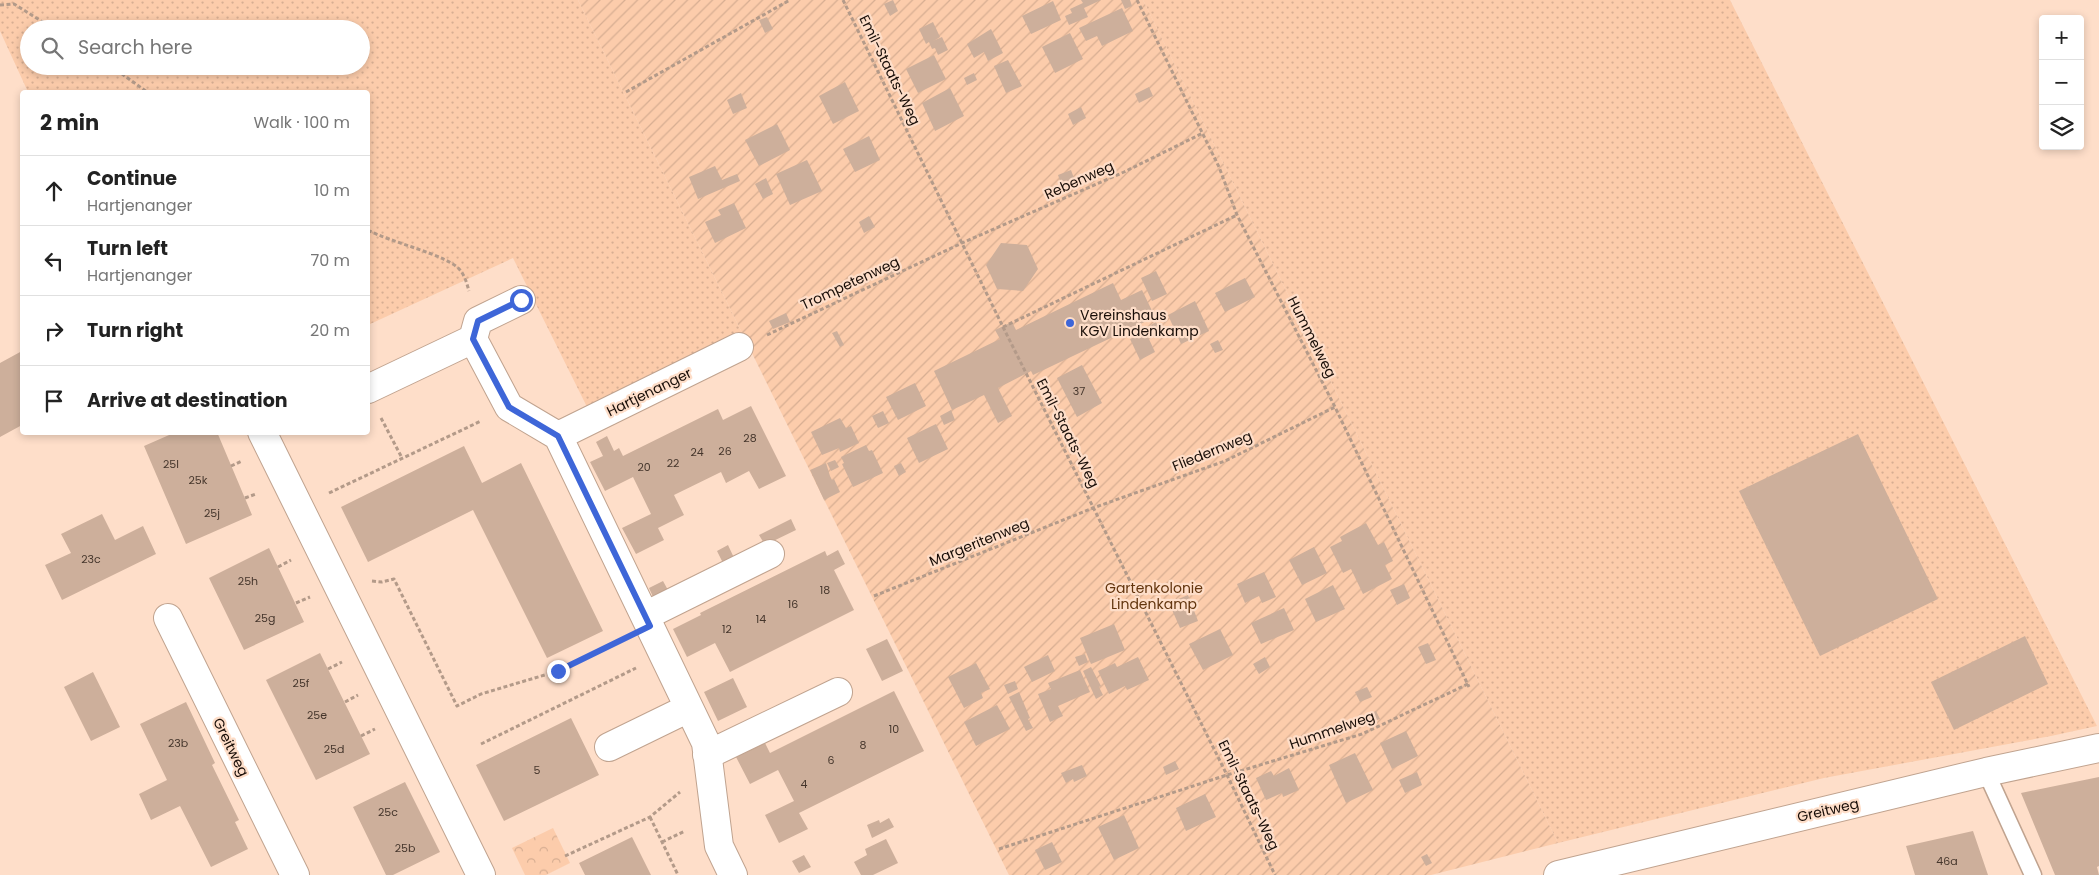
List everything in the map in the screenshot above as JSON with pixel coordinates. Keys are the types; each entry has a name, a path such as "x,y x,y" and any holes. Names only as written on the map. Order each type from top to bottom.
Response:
{"street":[{"path":"370,388 475,330 521,300"},
{"path":"475,330 509,407 558,436 706,743 719,846 734,875"},
{"name":"Hartjenanger","path":"558,436 739,347"},
{"path":"263,435 481,875"},
{"path":"647,621 770,554"},
{"name":"Greitweg","path":"168,618 295,875"},
{"path":"708,762 838,692"},
{"path":"609,747 689,708"},
{"name":"Greitweg","path":"1558,875 1986,772 2099,748"}],"lane":[{"path":"1986,772 2033,875"}],"path":[{"path":"626,92 790,0"},
{"name":"Emil-Staats-Weg","path":"843,0 1275,875"},
{"name":"Hummelweg","path":"999,849 1227,775 1362,734 1468,685 1335,407 1237,215 1219,167 1137,0"},
{"path":"0,5 14,4 40,20"},
{"path":"123,75 144,90"},
{"name":"Rebenweg","path":"962,243 1124,172 1202,133"},
{"path":"1003,327 1237,215"},
{"path":"370,231 388,240 435,255 459,269 466,281 475,330"},
{"name":"Trompetenweg","path":"766,336 962,243"},
{"path":"326,494 509,407"},
{"name":"Fliedernweg","path":"1094,508 1225,461 1335,407"},
{"path":"380,418 402,458"},
{"name":"Margeritenweg","path":"874,596 1094,508"},
{"path":"369,578 374,582 394,579 457,706 481,694 558,671 647,621"},
{"path":"481,744 664,655"},
{"path":"565,856 650,817 708,762"},
{"path":"650,817 676,874"}],"green space":[{"path":"0,0 578,0 744,337 590,413 513,258 370,324 370,90 27,90 20,75 370,75 370,20 20,20 20,75 0,31"},
{"name":"Gartenkolonie Lindenkamp","path":"578,0 1143,0 1558,843 1431,875 1009,875"},
{"path":"1143,0 1730,0 2097,726 1824,778 1558,843"},
{"path":"553,828 570,863 546,875 525,875 512,848"}],"building":[{"path":"893,0 898,11 890,16 884,4"},
{"path":"1081,0 1101,0 1084,8 1088,17 1069,25 1065,16 1072,13 1070,9 1083,3"},
{"path":"1121,0 1130,0 1132,6 1125,9"},
{"path":"1053,1 1061,20 1031,34 1022,16"},
{"path":"1122,8 1133,31 1102,46 1097,36 1086,41 1079,28"},
{"path":"767,17 773,29 765,33 759,20"},
{"path":"933,22 940,37 933,41 942,37 948,50 938,55 935,48 932,49 929,42 926,44 919,29"},
{"path":"991,29 1003,53 988,61 984,52 974,58 967,44"},
{"path":"1070,33 1083,59 1055,73 1042,47"},
{"path":"934,55 946,79 918,93 906,69"},
{"path":"1008,60 1022,86 1006,93 994,66"},
{"path":"974,73 977,80 967,85 964,78"},
{"path":"845,82 859,111 833,124 819,96"},
{"path":"1149,87 1153,96 1139,103 1135,94"},
{"path":"950,88 964,116 935,131 922,103"},
{"path":"741,93 747,108 733,114 727,100"},
{"path":"1081,107 1086,118 1073,125 1068,114"},
{"path":"777,124 790,150 759,166 745,140"},
{"path":"869,136 880,160 855,172 843,149"},
{"path":"807,160 822,191 790,205 776,174"},
{"path":"715,166 722,180 737,174 740,181 698,199 689,177"},
{"path":"1071,170 1075,181 1062,187 1058,175"},
{"path":"766,178 773,194 763,199 755,184"},
{"path":"734,203 746,228 715,243 705,222 721,215 718,210"},
{"path":"869,216 875,227 864,233 859,222"},
{"path":"1001,243 1027,245 1038,269 1023,291 997,289 986,265"},
{"path":"894,259 900,270 888,276 882,266"},
{"path":"1156,271 1167,294 1152,301 1141,278"},
{"path":"1245,278 1255,297 1225,312 1215,293"},
{"path":"1113,283 1121,300 1142,290 1155,317 1033,375 1031,371 998,388 1012,416 998,423 984,395 952,410 934,371 1000,339 995,330 1012,322 1016,330"},
{"path":"1195,301 1209,331 1181,344 1168,315"},
{"path":"786,313 790,322 773,329 769,321"},
{"path":"1156,322 1161,332 1148,337 1155,352 1140,360 1130,339 1145,332 1144,329"},
{"path":"837,331 844,345 840,347 832,333"},
{"path":"1218,340 1223,350 1215,353 1210,344"},
{"path":"20,352 20,426 0,437 0,363"},
{"path":"1082,365 1102,403 1077,417 1057,378"},
{"path":"915,383 926,406 898,420 886,397"},
{"path":"751,406 786,476 759,489 749,471 726,483 721,472 674,495 684,515 658,528 664,540 636,554 622,528 651,514 633,477 605,491 590,462 603,456 596,442 607,436 614,451 619,448 623,456 718,409 723,420"},
{"path":"951,410 955,420 944,425 940,416"},
{"path":"883,411 889,423 878,428 872,416"},
{"path":"840,418 846,428 851,426 859,443 840,452 839,448 822,455 811,432"},
{"path":"936,424 948,449 919,463 907,438"},
{"path":"1858,434 1938,599 1820,656 1739,491"},
{"path":"169,435 218,435 252,515 186,544 144,446"},
{"path":"866,445 869,451 872,450 883,473 853,487 842,464 844,463 841,457"},
{"path":"464,446 482,483 521,463 603,631 547,658 473,510 368,562 341,507"},
{"path":"835,460 839,467 831,471 827,463"},
{"path":"826,463 830,476 832,480 834,479 840,492 824,500 810,470"},
{"path":"901,463 906,472 899,476 894,466"},
{"path":"102,514 115,540 143,526 156,554 62,600 45,565 71,553 61,534"},
{"path":"791,519 796,530 765,545 759,535"},
{"path":"1366,523 1378,545 1384,542 1393,561 1385,565 1392,579 1363,594 1351,569 1343,573 1330,547 1342,541 1340,537"},
{"path":"728,545 735,560 724,565 717,551"},
{"path":"1314,547 1327,573 1302,585 1289,560"},
{"path":"269,548 304,622 244,650 209,578"},
{"path":"838,550 845,564 834,570 854,610 730,672 715,643 687,657 673,629 701,615 700,613 825,551 827,556"},
{"path":"1264,572 1276,597 1262,603 1259,596 1245,603 1237,584"},
{"path":"663,581 669,592 654,599 649,588"},
{"path":"1404,584 1410,598 1397,605 1390,590"},
{"path":"1333,585 1345,609 1316,622 1305,599"},
{"path":"1188,595 1198,621 1180,628 1169,603"},
{"path":"1284,608 1294,630 1261,644 1251,623"},
{"path":"1114,624 1125,650 1091,664 1080,638"},
{"path":"1220,629 1233,655 1203,670 1189,644"},
{"path":"2025,636 2048,684 1954,730 1931,682"},
{"path":"887,639 903,671 882,681 866,649"},
{"path":"1428,643 1436,660 1426,664 1418,647"},
{"path":"320,653 370,754 316,780 266,680"},
{"path":"1085,654 1088,662 1079,666 1075,657"},
{"path":"1048,655 1055,671 1032,682 1024,667"},
{"path":"1138,657 1149,680 1127,690 1125,686 1109,694 1098,671 1115,663 1117,667"},
{"path":"1265,657 1270,667 1259,674 1253,664"},
{"path":"976,663 990,689 981,693 983,698 964,708 948,677"},
{"path":"1091,667 1101,686 1099,687 1103,695 1096,699 1083,671"},
{"path":"1080,670 1090,692 1058,706 1063,716 1050,722 1038,694 1051,689 1048,683"},
{"path":"93,672 120,727 91,741 64,687"},
{"path":"733,678 747,707 718,721 704,692"},
{"path":"1015,681 1018,689 1008,694 1004,685"},
{"path":"1367,687 1372,697 1360,702 1355,692"},
{"path":"894,691 924,751 799,813 808,829 779,843 765,815 794,801 778,770 750,784 736,757 765,743 770,753"},
{"path":"1019,692 1033,728 1026,731 1009,697"},
{"path":"186,702 215,763 212,765 239,820 235,822 248,849 211,867 180,806 151,820 139,794 167,780 140,724"},
{"path":"997,705 1010,729 976,746 964,722"},
{"path":"1376,711 1380,719 1371,722 1368,715"},
{"path":"571,718 599,775 504,821 476,765"},
{"path":"1406,731 1418,756 1392,769 1380,743"},
{"path":"1355,753 1373,790 1346,803 1329,765"},
{"path":"1175,761 1179,769 1166,775 1163,767"},
{"path":"1082,765 1087,776 1074,782 1073,779 1066,783 1061,773"},
{"path":"1289,768 1299,790 1283,797 1282,793 1266,800 1256,778 1271,771 1274,776"},
{"path":"1417,772 1422,785 1405,793 1399,780"},
{"path":"2099,777 2099,866 2097,867 2099,875 2055,875 2021,793"},
{"path":"405,782 440,852 393,875 386,875 353,807"},
{"path":"1205,794 1216,817 1186,831 1176,808"},
{"path":"1124,815 1139,848 1114,860 1098,827"},
{"path":"889,818 894,827 872,838 867,825 879,820 880,823"},
{"path":"1973,831 1988,875 1915,875 1906,846"},
{"path":"632,837 651,875 585,875 579,863"},
{"path":"886,839 898,863 873,875 861,875 854,862 867,855 865,849"},
{"path":"1052,842 1062,862 1045,870 1035,850"},
{"path":"1427,854 1432,863 1426,866 1421,857"},
{"path":"804,855 811,867 799,873 792,861"}],"place":[{"name":"Vereinshaus KGV Lindenkamp","path":"1070,323"}],"route":[{"path":"521,300 478,321 473,339 509,407 558,436 650,626 558,671"}]}
